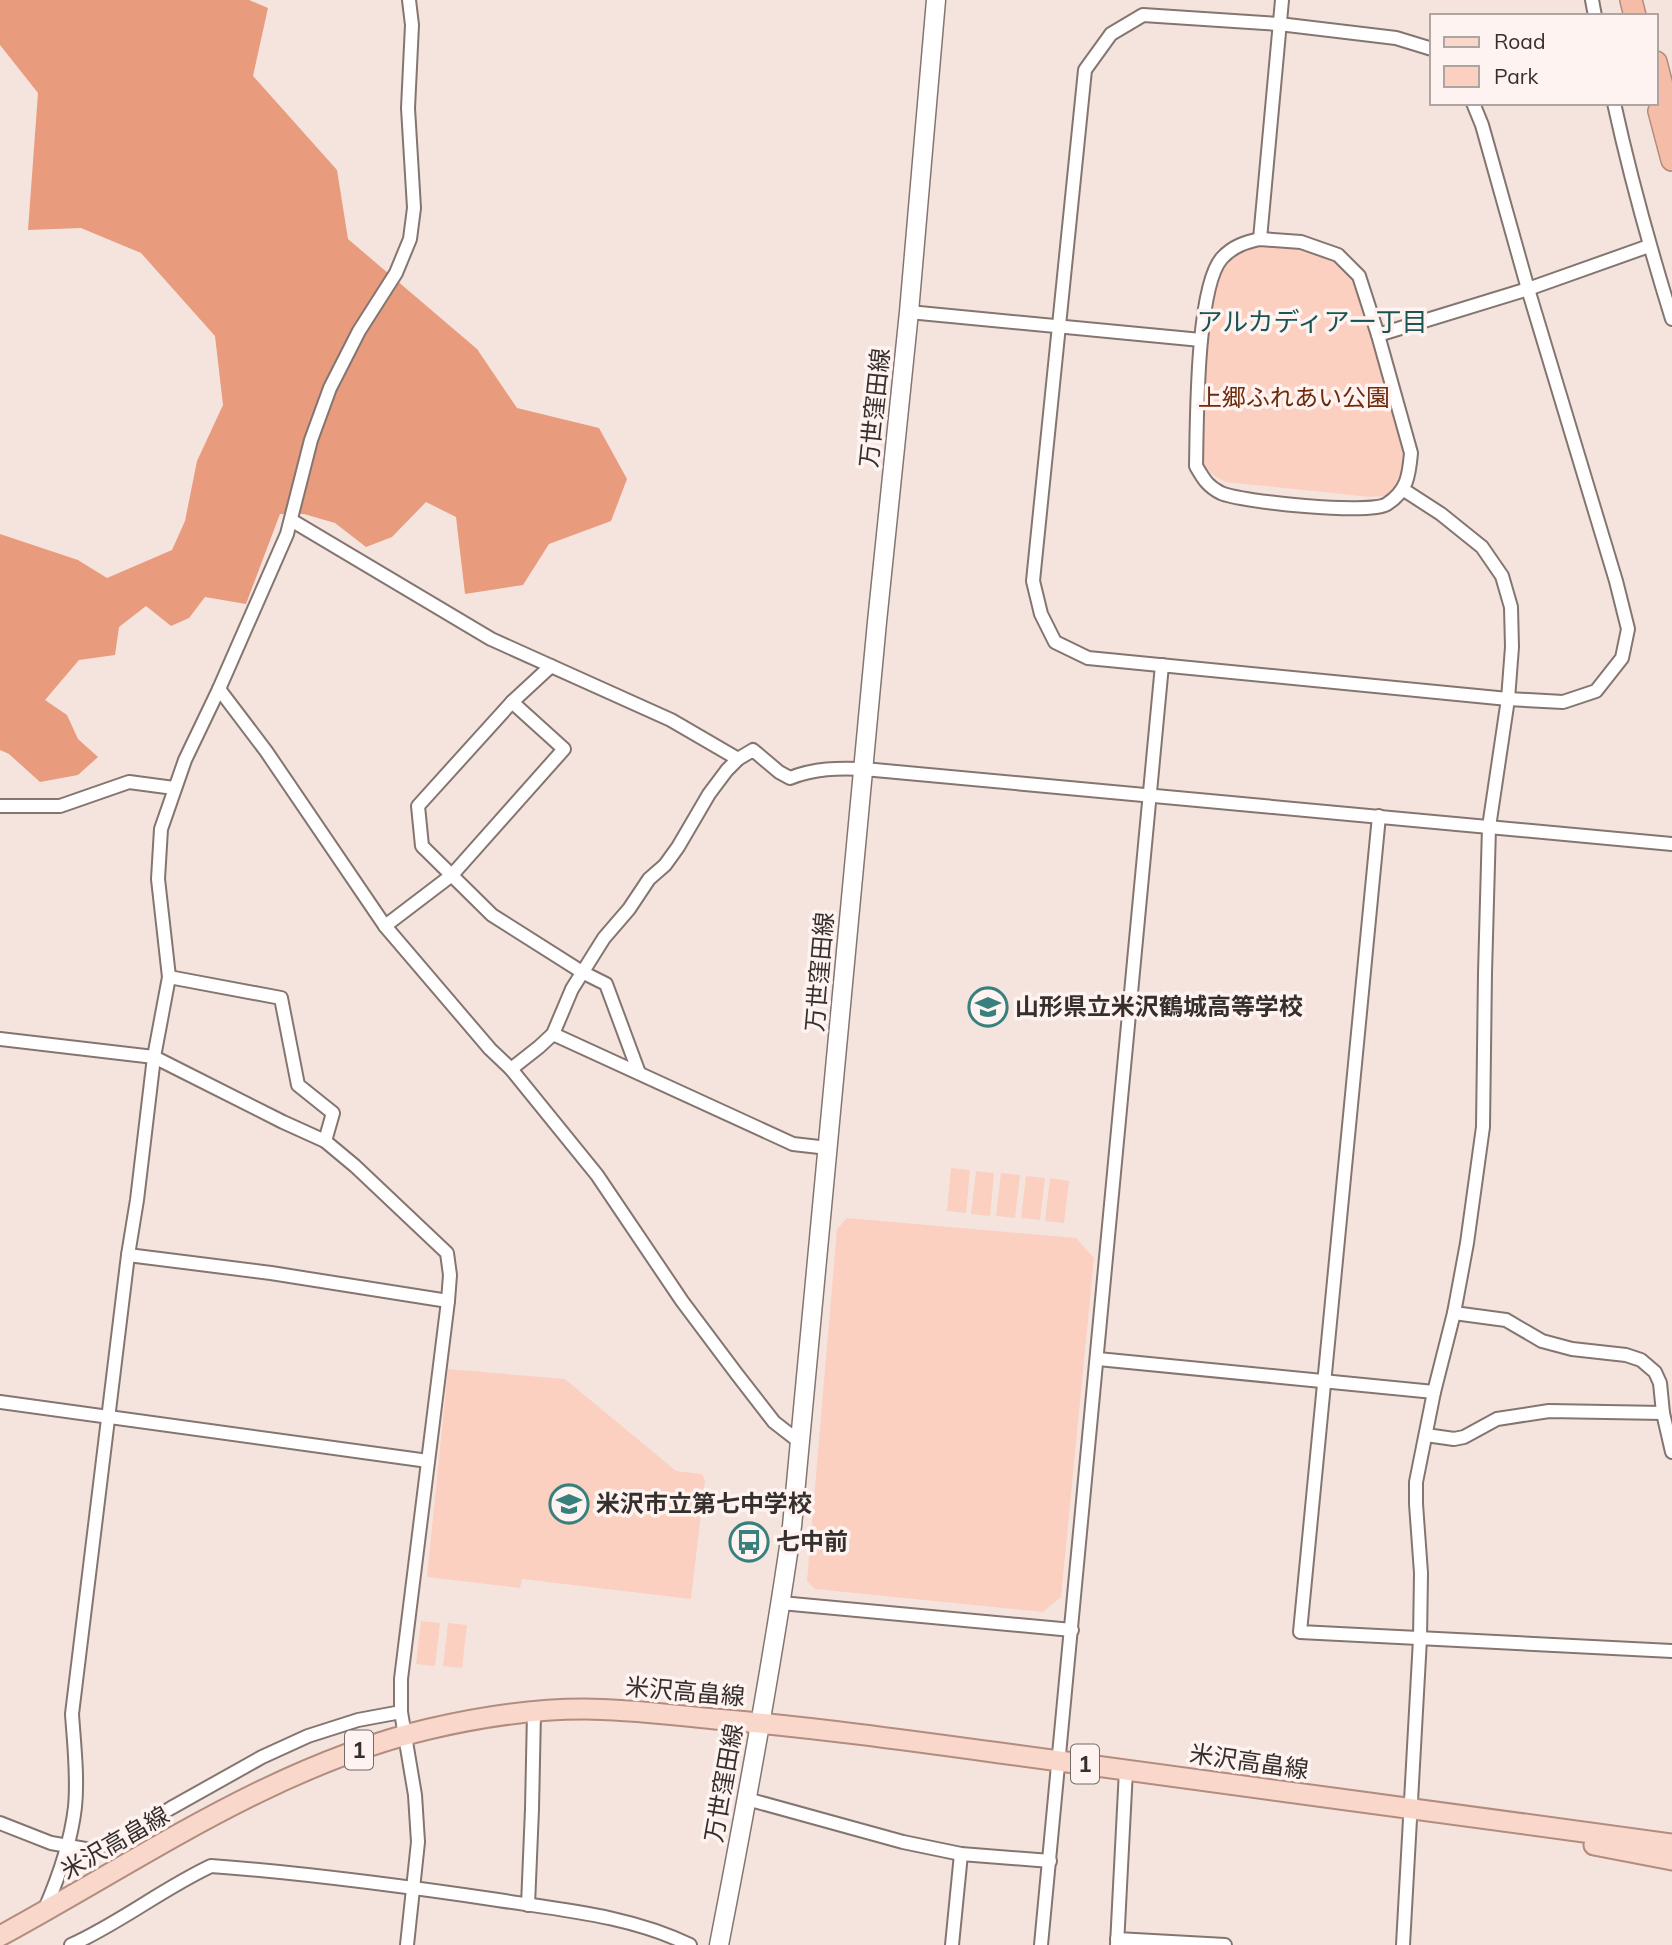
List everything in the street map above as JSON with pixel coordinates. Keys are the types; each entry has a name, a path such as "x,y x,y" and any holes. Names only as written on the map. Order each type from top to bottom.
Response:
{"highway":[{"path":"1658,70 1672,125"},
{"path":"1657,105 1672,160"}],"main road":[{"name":"万世窪田線","path":"719,1945 781,1603 801,1443 909,312 936,0"},
{"name":"米沢高畠線","path":"0,1936 270,1786 351,1752 405,1735 474,1720 565,1710 608,1710 759,1723 1672,1843"},
{"name":"米沢高畠線","path":"1411,1810 1672,1860"}],"street":[{"path":"44,1912 53,1891 75,1808 72,1714 154,1057 169,977 158,879 161,829 185,761 271,571 291,520 311,440 330,388 359,331 396,273 410,239 414,208 408,108 412,25 409,0"},
{"path":"1261,239 1282,0"},
{"path":"1430,48 1396,38 1279,24 1143,15 1111,34 1085,70 1033,581 1041,614 1055,642 1088,658 1563,702 1596,691 1622,658 1628,629 1616,581 1528,289 1482,125 1474,105"},
{"path":"1614,105 1629,170 1672,319"},
{"path":"1261,239 1301,242 1338,255 1359,276 1411,453 1410,472 1404,489 1385,506 1358,510 1290,505 1223,494 1205,483 1196,466 1201,340 1210,285 1221,259 1239,244 1261,239"},
{"path":"1378,335 1528,289 1650,246"},
{"path":"909,312 1201,340"},
{"path":"1403,1945 1420,1639 1421,1573 1416,1482 1454,1312 1483,1127 1489,827 1508,699 1512,647 1511,607 1502,576 1482,547 1404,489"},
{"path":"291,520 491,639 671,720 738,759"},
{"path":"1041,1945 1162,665"},
{"path":"551,666 512,702 418,806 422,846 492,915 582,972 606,984 639,1073"},
{"path":"219,689 267,751 385,926 490,1049 511,1069 597,1175 682,1301 766,1412 774,1422 801,1443"},
{"path":"385,926 452,875 564,749 512,702"},
{"path":"511,1069 553,1034 572,989 604,938 629,909 649,879 665,865 727,770 753,750 790,778 807,771 831,768 864,769 1672,844"},
{"path":"0,806 60,806 129,782 174,788"},
{"path":"1378,816 1300,1632 1672,1651"},
{"path":"169,977 281,998 298,1085 333,1113 325,1140"},
{"path":"553,1034 793,1144 828,1148"},
{"path":"0,1039 154,1057 283,1122 325,1140 447,1253 450,1275 448,1301 401,1679 401,1712 415,1795 418,1842 407,1945"},
{"path":"128,1255 271,1273 448,1301"},
{"path":"1454,1312 1506,1320 1542,1341 1572,1349 1626,1355 1641,1360 1666,1382 1663,1413 1672,1452"},
{"path":"1098,1359 1434,1392"},
{"path":"0,1402 428,1461"},
{"path":"1426,1435 1454,1439 1464,1437 1497,1419 1549,1411 1663,1413"},
{"path":"781,1603 1072,1630"},
{"path":"0,1822 51,1843 91,1850 110,1843 308,1735 358,1720 401,1712"},
{"path":"528,1905 534,1712"},
{"path":"1126,1770 1117,1942 1225,1945"},
{"path":"747,1799 903,1842 961,1854 1050,1860"},
{"path":"952,1945 961,1854"},
{"path":"72,1945 98,1933 185,1878 211,1866 413,1887 528,1905 630,1922 690,1945"}],"green space":[{"name":"上郷ふれあい公園","path":"1314,240 1337,249 1351,274 1406,453 1400,482 1393,492 1385,496 1370,497 1226,482 1209,471 1201,458 1210,271 1214,257 1221,248 1235,241"},
{"path":"951,1168 970,1170 966,1213 947,1211"},
{"path":"976,1171 994,1173 990,1216 971,1214"},
{"path":"1001,1173 1020,1175 1015,1218 996,1216"},
{"path":"1026,1176 1045,1178 1040,1220 1021,1218"},
{"path":"1050,1178 1069,1181 1064,1223 1045,1221"},
{"path":"847,1218 1076,1238 1094,1258 1061,1597 1043,1612 815,1589 807,1581 837,1229"},
{"path":"448,1369 565,1379 676,1471 702,1474 705,1480 691,1599 522,1579 520,1588 427,1577"},
{"path":"421,1621 440,1623 435,1666 416,1664"},
{"path":"448,1623 467,1625 462,1668 443,1666"}],"shaded area":[{"path":"0,0 249,0 268,8 253,76 337,170 348,239 477,349 517,408 599,428 627,479 611,521 549,544 523,585 465,594 456,517 426,502 392,537 366,547 335,523 304,514 280,514 246,604 205,597 189,618 171,626 146,606 119,627 115,655 79,660 45,700 67,715 78,739 98,757 78,775 40,782 9,754 0,750 0,534 78,560 107,578 172,550 185,521 197,461 223,405 215,336 141,253 81,228 28,230 38,93 0,45"}],"place":[{"name":"山形県立米沢鶴城高等学校","path":"988,1007"},
{"name":"米沢市立第七中学校","path":"569,1504"},
{"name":"七中前","path":"749,1542"}],"district":[{"name":"アルカディア一丁目","path":"1312,322"}]}
